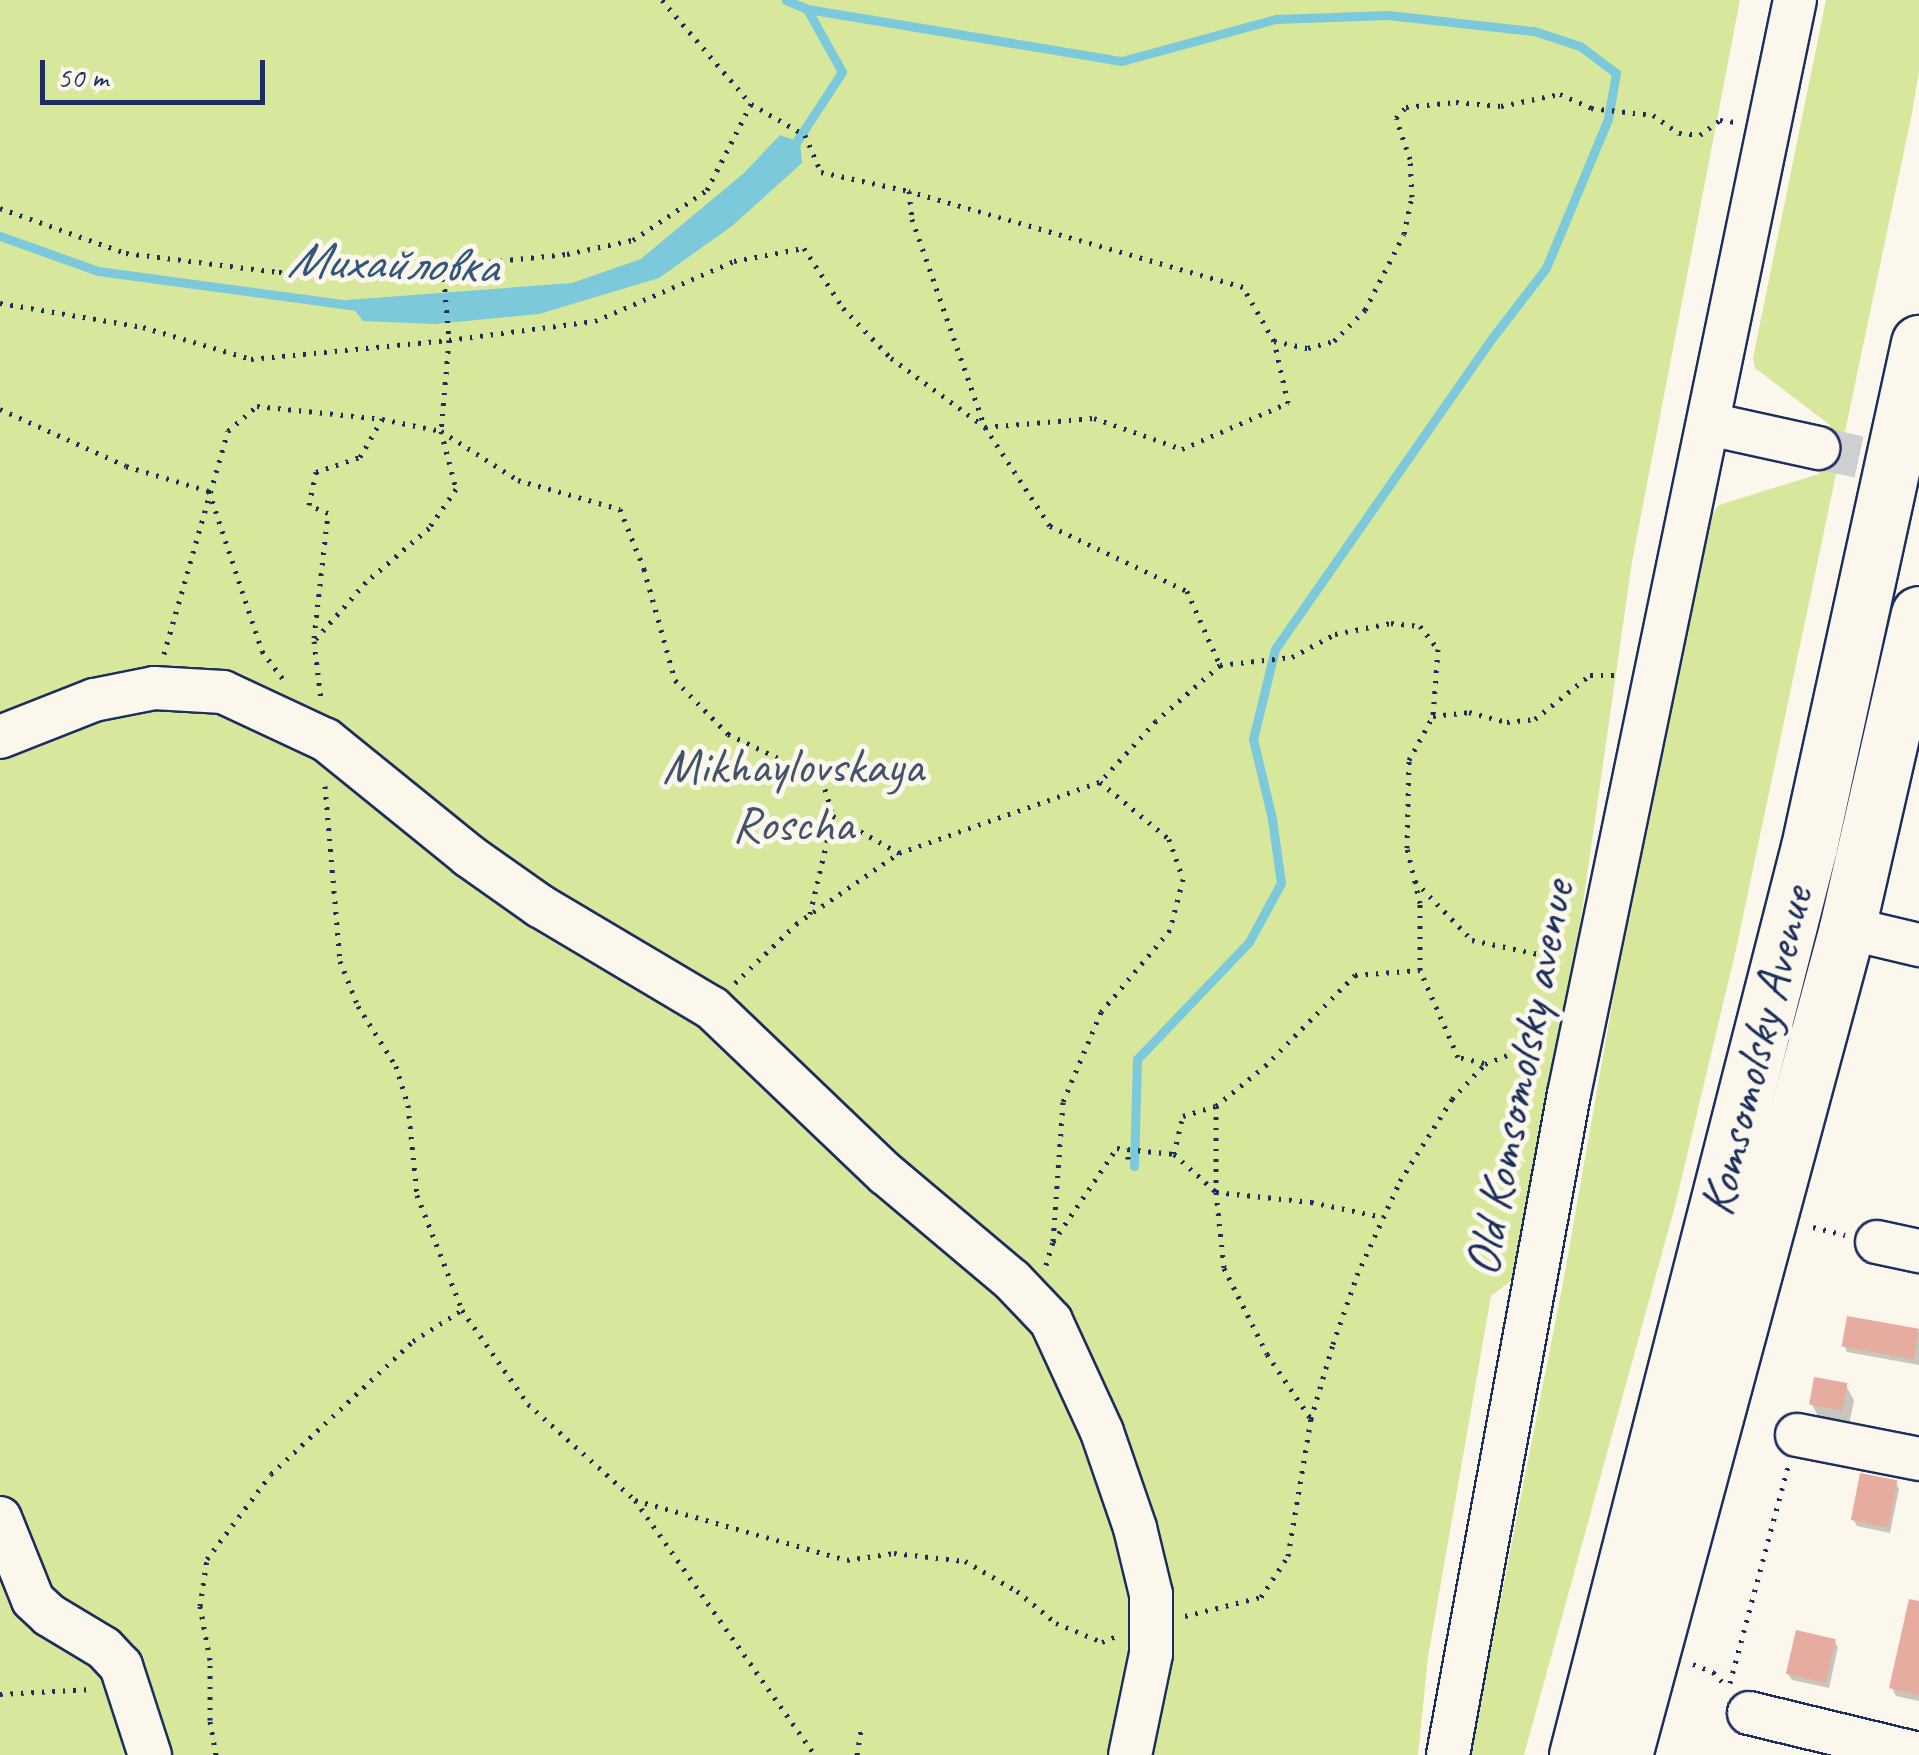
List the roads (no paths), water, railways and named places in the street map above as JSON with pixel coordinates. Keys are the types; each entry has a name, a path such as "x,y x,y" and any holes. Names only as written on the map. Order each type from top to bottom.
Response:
{"main road":[{"name":"Komsomolsky Avenue","path":"1578,1755 1809,847 1919,344"},
{"name":"Komsomolsky Avenue","path":"1624,1755 1847,928 1919,614"}],"street":[{"name":"Old Komsomolsky avenue","path":"1448,1755 1580,1039 1795,0"},
{"path":"1708,424 1818,448"},
{"path":"0,737 94,700 154,688 223,692 326,740 468,856 540,906 712,1008 886,1174 1051,1320 1102,1432 1135,1528 1151,1594 1151,1654 1130,1755"},
{"path":"1847,928 1919,944"},
{"path":"1877,1242 1919,1251"},
{"path":"1797,1435 1919,1459"},
{"path":"0,1518 33,1600 49,1615 104,1648 120,1666 150,1755"},
{"path":"1738,1701 1919,1754"}],"water":[{"path":"780,135 800,142 802,163 732,226 659,278 539,314 435,324 363,321 347,300 572,283 641,259 744,173"}],"waterway":[{"name":"Михайловка","path":"786,0 807,9 842,72 793,147"},
{"path":"807,9 1122,61 1276,19 1388,15 1534,31 1580,46 1616,73 1608,119 1546,268 1492,338 1275,649 1253,739 1272,819 1281,883 1249,942 1137,1059 1134,1166"},
{"name":"Михайловка","path":"0,236 98,271 363,307"}],"tunnel":[{"path":"1818,448 1919,470"}],"park label":[{"name":"Mikhaylovskaya Roscha","path":"793,794"}]}
